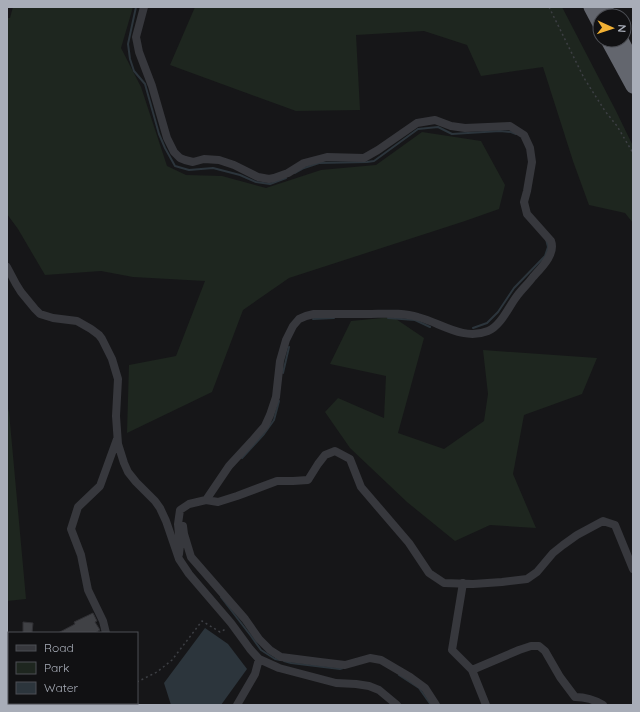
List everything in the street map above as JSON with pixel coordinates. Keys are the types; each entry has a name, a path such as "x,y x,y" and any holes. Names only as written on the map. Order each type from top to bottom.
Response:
{"highway":[{"path":"612,48 633,86"},
{"path":"625,48 633,63"}],"street":[{"path":"144,7 136,37 139,52 152,86 167,138 174,152 180,158 193,162 204,159 219,160 234,165 258,177 269,179 288,173 304,163 327,157 364,158 416,123 435,120 451,126 465,128 510,126 524,135 530,148 532,162 524,202 527,214 552,244 550,256 516,296 496,326 489,331 476,334 467,334 454,331 418,316 403,314 314,314 299,319 293,326 286,340 280,360 276,397 265,426 229,466 206,500"},
{"path":"7,267 21,292 40,314 77,322 91,329 102,339 112,358 118,378 116,413 118,438 120,451 128,472 160,508 179,559 189,574 231,623 250,649 259,659 279,668 325,681 369,686 379,690 397,705"},
{"path":"106,632 103,621 88,590 81,555 71,529 78,507 100,486 118,438"},
{"path":"180,510 190,504 206,500 218,502 277,480 308,480 325,455 335,451 350,459 361,487 410,543 429,573 444,583 473,584 502,582 527,578 537,572 553,553 563,545 577,535 603,521 615,525 633,569"},
{"path":"179,559 180,545 178,524 180,510"},
{"path":"180,510 184,534 191,557 246,619 270,650 282,657 339,664 370,658 381,660 410,677 425,688 436,705"},
{"path":"464,583 452,650 472,670 486,705"},
{"path":"472,670 519,650 531,646 539,646 545,651 560,677 575,697 598,702 603,705"},
{"path":"237,705 255,674 259,659"}],"path":[{"path":"549,7 584,78 633,152"},
{"path":"138,682 157,672 172,660 202,620 220,632 231,623"}],"green space":[{"path":"13,7 133,7 121,48 141,87 167,166 186,175 222,176 266,188 321,170 376,165 422,132 481,141 505,185 499,209 289,278 243,310 212,392 127,433 129,365 176,356 205,281 133,277 101,271 45,275 18,229 7,214 7,18 10,18"},
{"path":"195,7 562,7 633,146 633,223 625,213 589,205 573,161 543,67 481,76 467,45 424,31 356,35 360,110 296,111 170,65"},
{"path":"393,317 424,338 398,433 444,449 484,421 488,394 483,350 597,358 582,394 524,415 513,474 536,528 490,525 455,541 407,502 350,448 325,412 338,398 384,418 386,376 330,364 351,321"},
{"path":"7,405 9,412 26,599 7,601"}],"water":[{"path":"205,628 228,644 247,669 221,705 171,705 164,683"}],"building":[{"path":"93,613 97,621 95,622 100,630 97,632 60,632 75,624 74,622"},
{"path":"23,622 33,623 32,632 23,632"}],"waterway":[{"path":"136,7 128,44 130,59 134,71 145,84 159,134 175,166 189,170 213,168 240,175 256,182 270,184 286,178"},
{"path":"295,173 319,163 374,161 418,129 438,127 452,134 500,131 516,134"},
{"path":"473,328 487,323 498,312 514,288 545,256 548,247 546,239"},
{"path":"313,319 334,318"},
{"path":"388,318 415,320 430,327"},
{"path":"283,373 289,347"},
{"path":"242,458 264,434 274,420 279,401"},
{"path":"221,597 261,650 275,659 280,660"},
{"path":"284,661 340,669 343,668"},
{"path":"399,675 419,688 431,705"}]}
